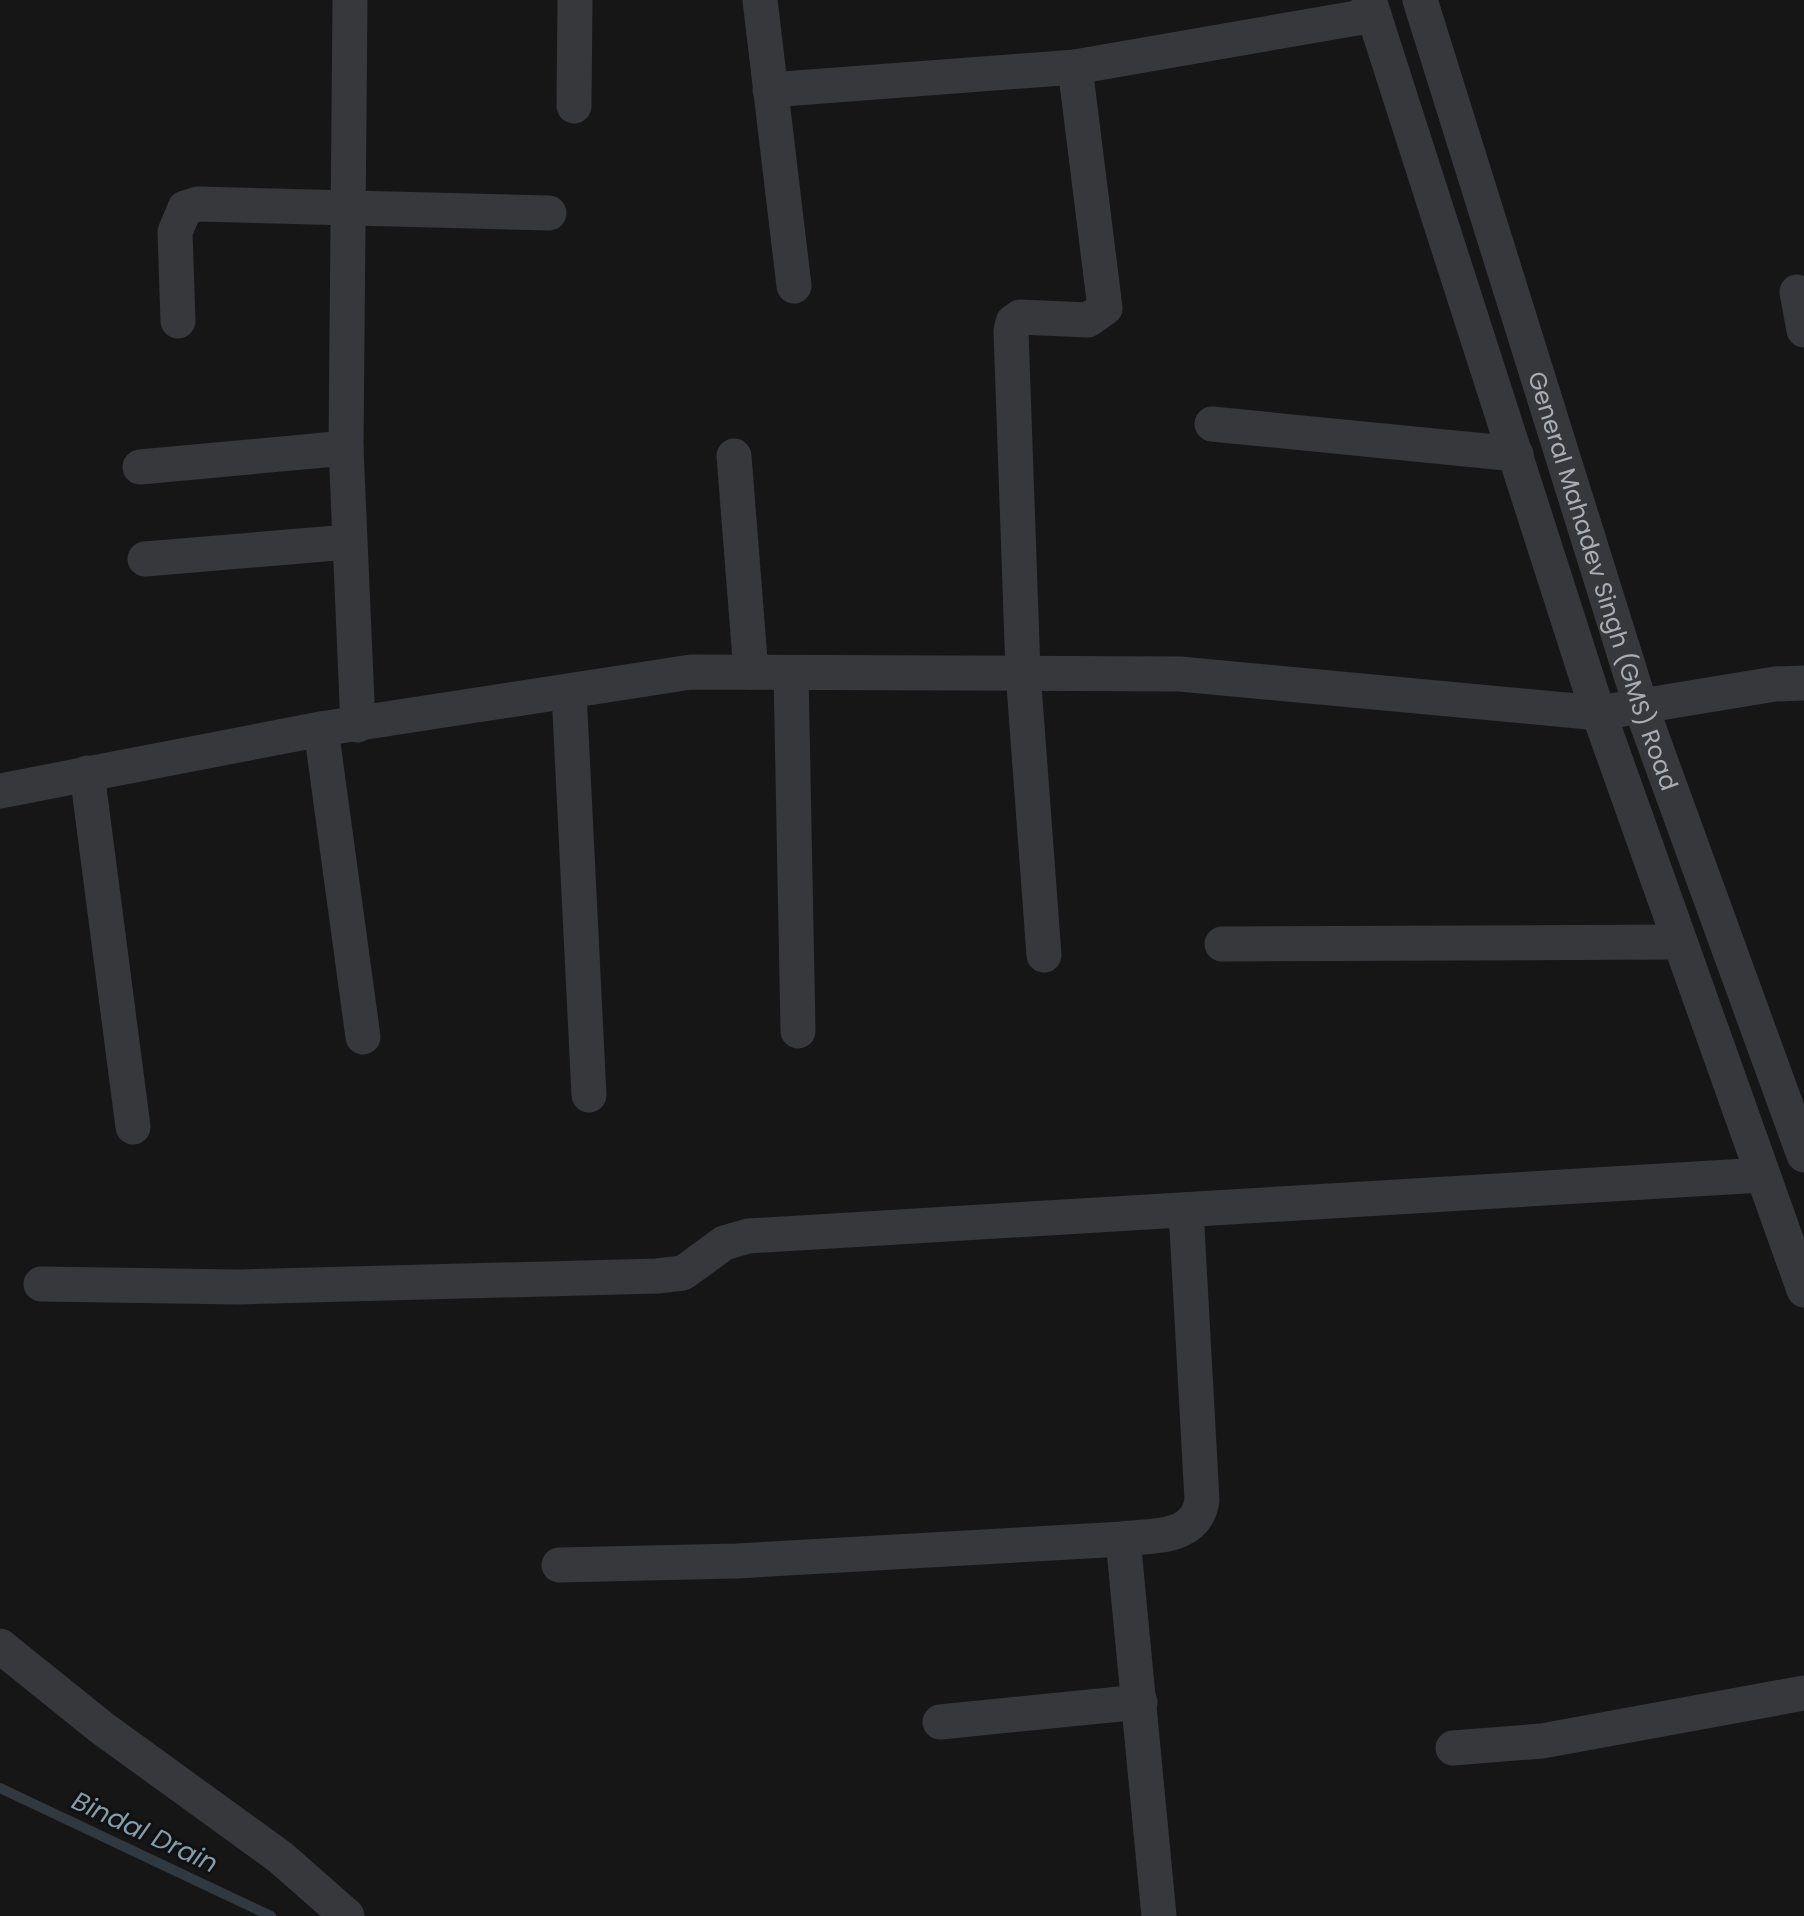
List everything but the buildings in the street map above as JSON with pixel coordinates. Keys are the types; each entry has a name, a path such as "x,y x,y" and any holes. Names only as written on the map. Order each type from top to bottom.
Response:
{"street":[{"path":"350,0 346,206 346,448 358,725"},
{"path":"574,106 575,0"},
{"path":"760,0 794,286"},
{"name":"General Mahadev Singh (GMS) Road","path":"1420,0 1641,707 1791,1080 1804,1155"},
{"path":"770,90 1075,66 1372,7 1599,713 1804,1290"},
{"path":"1044,955 1023,673 1011,331 1013,322 1020,317 1088,320 1105,308 1075,66"},
{"path":"178,321 174,232 185,208 198,204 549,213"},
{"path":"1797,292 1804,330"},
{"path":"1212,424 1516,454"},
{"path":"140,467 346,448"},
{"path":"734,456 751,672"},
{"path":"145,559 348,541"},
{"path":"0,791 321,729 691,672 1180,674 1599,713 1775,684 1804,683"},
{"path":"791,673 798,1031"},
{"path":"569,692 589,1095"},
{"path":"321,729 363,1037"},
{"path":"87,773 133,1127"},
{"path":"1222,944 1679,942"},
{"path":"41,1284 239,1287 657,1276 683,1273 724,1244 748,1236 1762,1175"},
{"path":"559,1565 736,1561 1124,1539 1177,1533 1194,1523 1202,1500 1186,1210"},
{"path":"1124,1539 1160,1916"},
{"path":"0,1646 102,1728 281,1857 347,1916"},
{"path":"1453,1748 1542,1741 1804,1693"},
{"path":"940,1722 1140,1702"}],"waterway":[{"name":"Bindal Drain","path":"0,1788 271,1916"}]}
